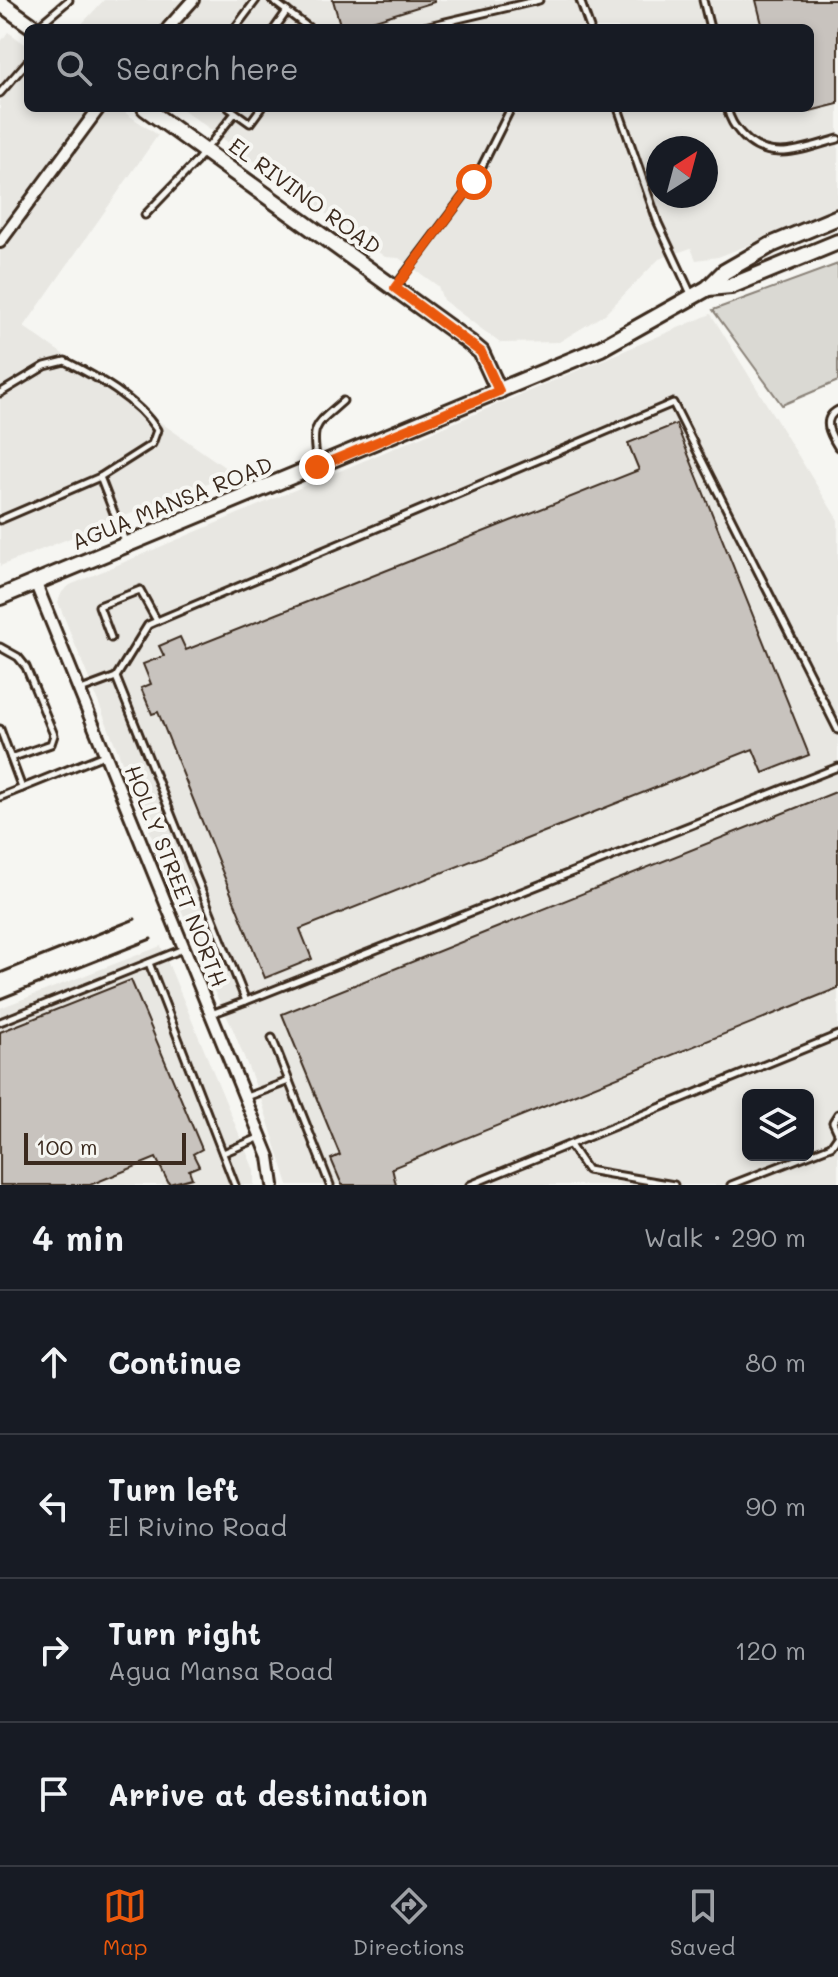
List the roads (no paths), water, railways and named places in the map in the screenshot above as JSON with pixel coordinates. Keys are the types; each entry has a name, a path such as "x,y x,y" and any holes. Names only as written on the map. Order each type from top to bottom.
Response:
{"main road":[{"path":"0,3 30,24"},
{"name":"EL RIVINO ROAD","path":"150,112 481,352 499,391"},
{"name":"AGUA MANSA ROAD","path":"0,597 601,348 708,288 724,272 771,245 838,217"},
{"name":"AGUA MANSA ROAD","path":"708,288 731,286 838,242"}],"street":[{"path":"172,24 193,0"},
{"path":"0,242 96,112"},
{"name":"HOLLY STREET NORTH","path":"36,584 269,1157 273,1185"}],"lane":[{"path":"41,24 69,0"},
{"path":"238,24 256,0"},
{"path":"272,0 304,24"},
{"path":"437,24 539,0"},
{"path":"580,0 589,24"},
{"path":"703,0 709,24"},
{"path":"278,24 287,11"},
{"path":"0,93 24,66"},
{"path":"145,215 195,163 235,113 250,123 258,112"},
{"path":"395,288 474,182 509,112"},
{"path":"619,112 658,223 693,297"},
{"path":"728,112 730,122 749,143 777,154 838,139"},
{"path":"0,393 45,366 65,361 113,389 149,419 157,430 152,444 100,477 0,520"},
{"path":"317,467 313,437 315,426 343,401"},
{"path":"79,691 116,677 148,625 673,403 838,730"},
{"path":"838,410 833,411 828,421 828,432 838,447"},
{"path":"100,477 126,545"},
{"path":"111,638 99,606 140,590 157,621"},
{"path":"0,647 18,657 26,667 54,735 51,744 11,758"},
{"path":"116,677 246,1001"},
{"path":"0,729 22,788"},
{"path":"0,797 105,755"},
{"path":"211,1014 838,767"},
{"path":"0,1022 184,949"},
{"path":"149,963 234,1185"},
{"path":"470,1185 838,1035"},
{"path":"272,1038 330,1185"},
{"path":"245,1097 289,1081"},
{"path":"731,1185 831,1146 838,1135 833,1122 838,1114"},
{"path":"223,1153 261,1137"},
{"path":"570,1145 587,1170 674,1185"}],"railway":[{"path":"0,973 135,919"},
{"path":"0,999 151,939"}]}
